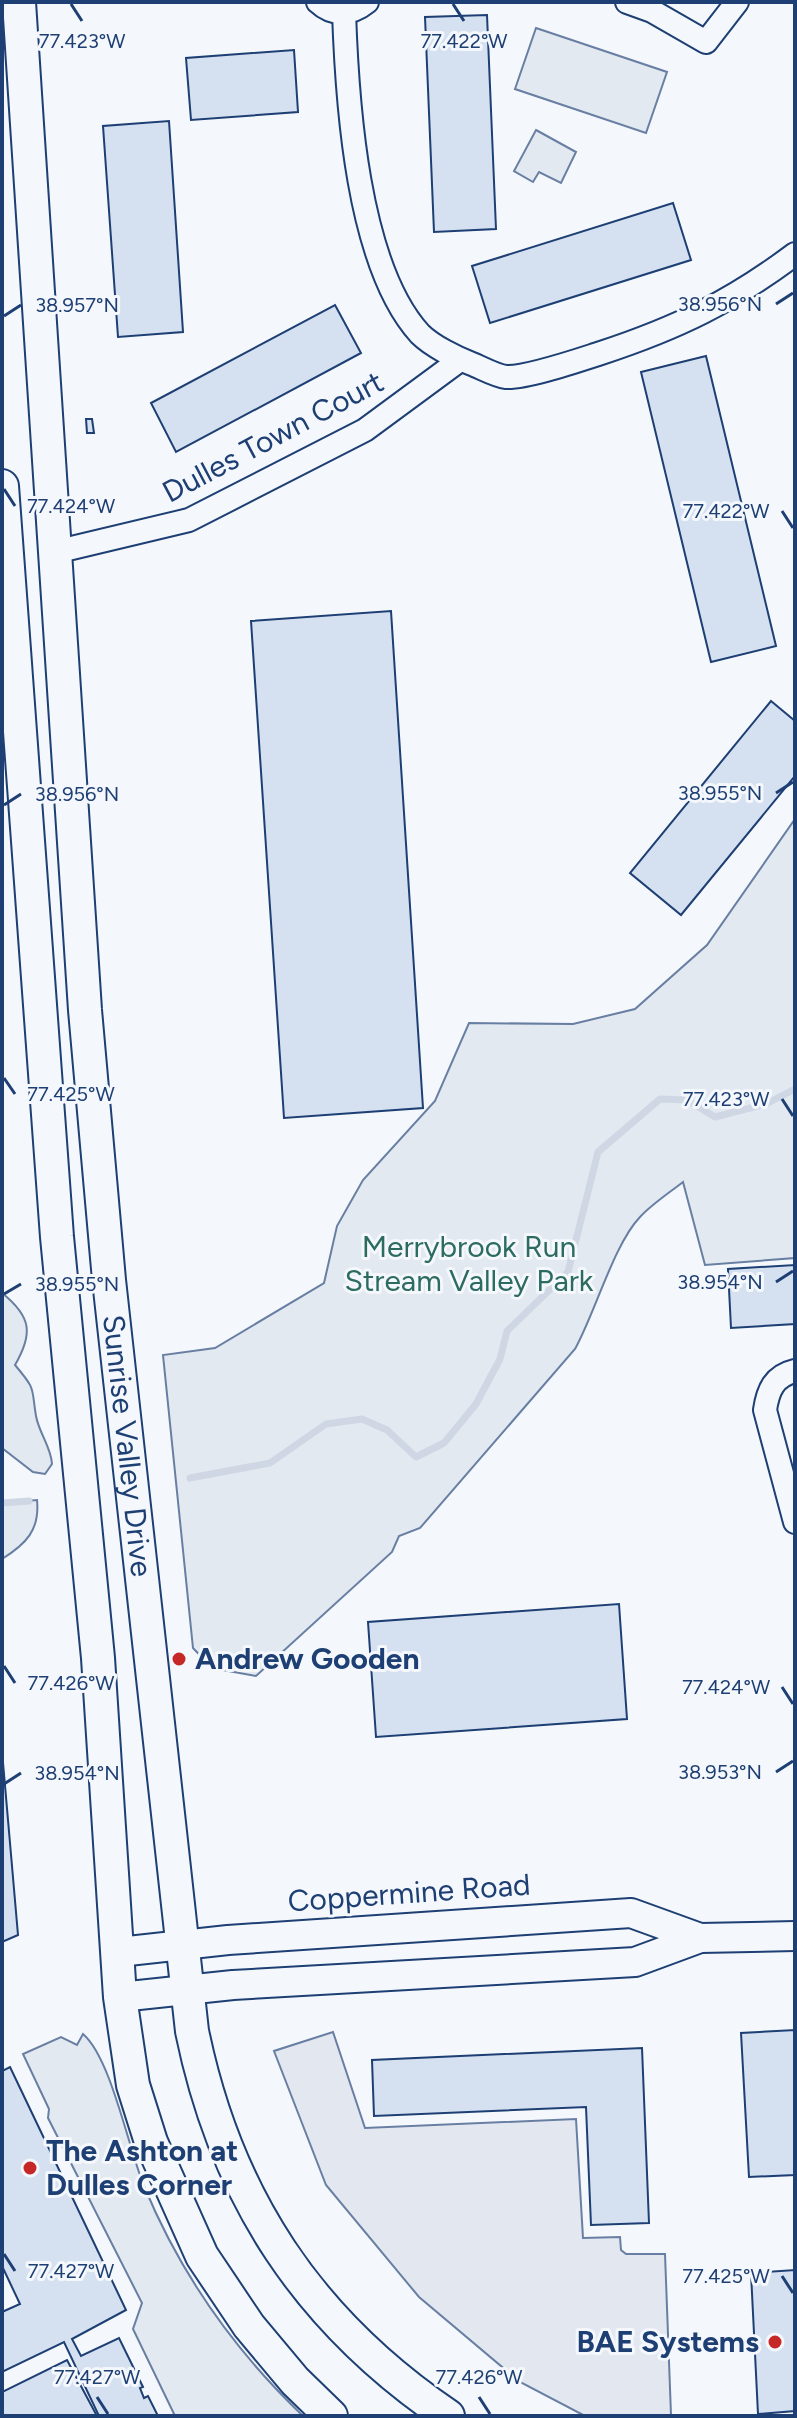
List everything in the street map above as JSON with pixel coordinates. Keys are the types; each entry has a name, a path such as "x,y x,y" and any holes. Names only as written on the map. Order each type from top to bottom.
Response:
{"main road":[{"name":"Sunrise Valley Drive","path":"19,2 85,1010 109,1280 187,1990 202,2078 240,2183 268,2236 299,2280 333,2316 448,2416"},
{"name":"Sunrise Valley Drive","path":"2,486 57,1237 98,1658 120,1997 133,2085 151,2142 202,2256 249,2326 295,2381 331,2416"}],"street":[{"path":"318,2 333,11 344,12 367,2"},
{"path":"627,2 654,6 706,42 737,2"},
{"path":"344,12 349,122 373,235 393,293 420,335 460,360 506,377 566,364 650,337 718,307 795,254"},
{"name":"Dulles Town Court","path":"55,552 189,520 365,430 460,360"},
{"path":"795,1371 782,1374 768,1392 765,1410 795,1522"},
{"name":"Coppermine Road","path":"119,1952 182,1944 631,1913 700,1938"},
{"name":"Coppermine Road","path":"120,1997 187,1990 635,1962 700,1938 795,1936"}],"green space":[{"path":"536,28 667,72 646,133 515,89"},
{"path":"536,130 576,152 561,183 539,172 533,182 514,171"},
{"name":"Merrybrook Run Stream Valley Park","path":"795,819 795,1258 705,1265 683,1182 640,1217 631,1229 613,1261 575,1349 420,1528 399,1536 392,1552 256,1676 212,1668 193,1648 163,1355 215,1348 324,1283 337,1226 363,1180 435,1101 469,1023 573,1024 635,1009 707,945"},
{"path":"2,1293 19,1310 26,1326 25,1344 15,1365 32,1389 38,1422 50,1452 52,1464 45,1474 33,1472 2,1448"},
{"path":"37,1500 36,1520 30,1535 2,1559 2,1503"},
{"path":"83,2034 102,2062 144,2186 174,2250 232,2338 303,2416 175,2416 133,2329 142,2303 48,2118 49,2109 23,2054 61,2037 77,2045"}],"shaded area":[{"path":"333,2032 365,2128 576,2119 583,2238 620,2237 621,2250 626,2254 665,2254 671,2415 585,2416 520,2382 419,2297 326,2185 274,2051"}],"building":[{"path":"487,15 496,229 434,232 425,17"},
{"path":"294,50 298,112 191,120 186,58"},
{"path":"169,121 183,332 118,337 103,126"},
{"path":"673,203 691,260 490,323 472,266"},
{"path":"335,305 361,353 176,452 151,403"},
{"path":"706,356 776,646 711,662 641,372"},
{"path":"86,419 92,419 94,433 87,433"},
{"path":"391,611 423,1108 284,1118 251,621"},
{"path":"771,701 795,721 795,776 681,915 630,873"},
{"path":"795,1265 795,1324 731,1328 728,1269"},
{"path":"619,1604 627,1719 376,1737 368,1622"},
{"path":"2,1751 18,1935 2,1942"},
{"path":"795,2030 795,2175 749,2177 741,2033"},
{"path":"642,2048 649,2223 591,2225 586,2107 374,2116 372,2060"},
{"name":"The Ashton at Dulles Corner","path":"10,2067 126,2310 72,2339 81,2356 119,2338 143,2387 140,2388 144,2398 148,2396 158,2416 99,2416 64,2342 2,2372 2,2312 20,2304 2,2266 2,2071"},
{"name":"BAE Systems","path":"795,2270 795,2411 758,2414 751,2273"},
{"path":"67,2360 97,2416 2,2416 2,2392"}],"waterway":[{"path":"190,1478 270,1463 326,1424 362,1419 387,1430 416,1457 444,1443 476,1404 500,1359 507,1331 568,1272 598,1152 660,1099 687,1100 715,1117 766,1104 795,1089"},
{"path":"2,1503 29,1501"}],"place":[{"name":"Andrew Gooden","path":"179,1659"},
{"name":"The Ashton at Dulles Corner","path":"30,2168"},
{"name":"BAE Systems","path":"775,2342"}]}
